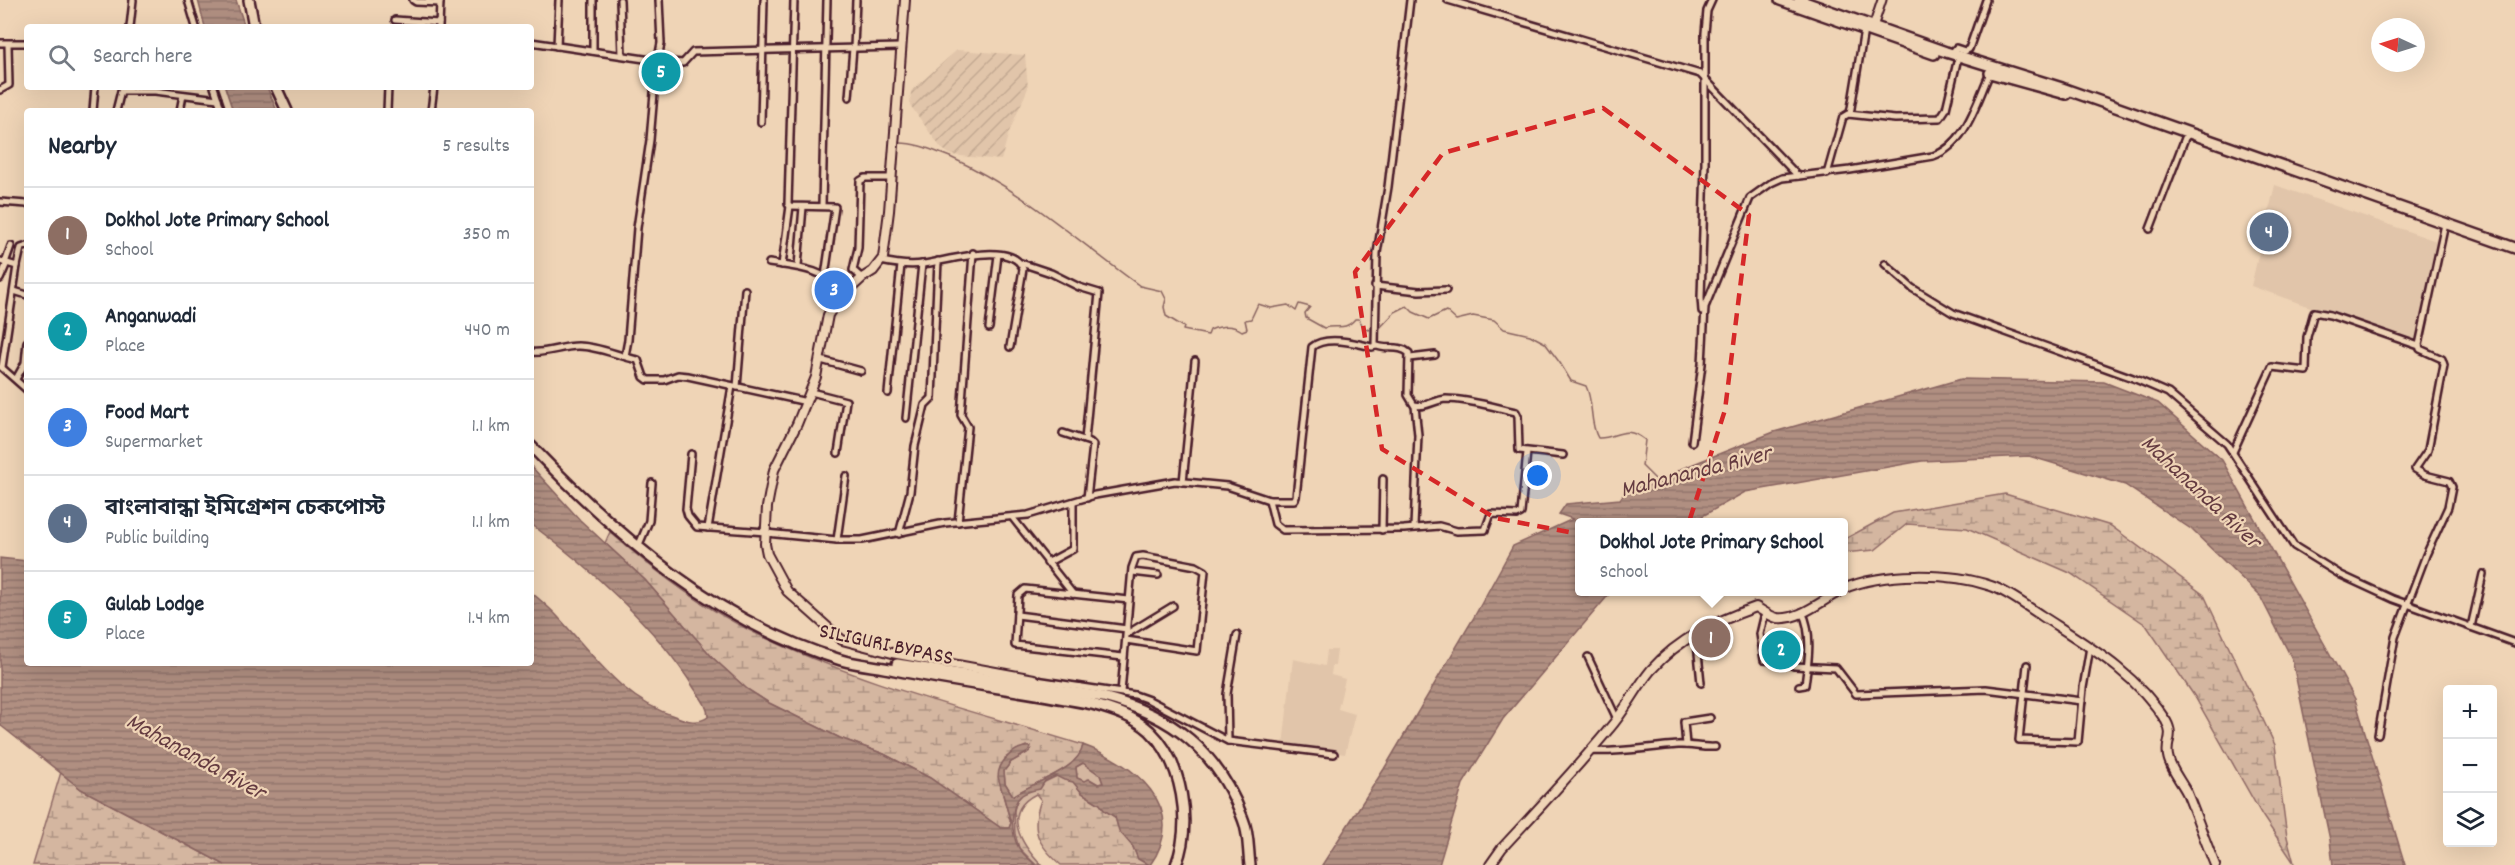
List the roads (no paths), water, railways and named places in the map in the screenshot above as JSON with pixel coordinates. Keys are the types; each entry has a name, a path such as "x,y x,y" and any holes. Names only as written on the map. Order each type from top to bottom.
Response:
{"highway":[{"path":"249,0 253,24"},
{"path":"1780,0 1823,12"},
{"path":"1799,0 1823,12 1957,62 2062,88 2515,248"},
{"path":"1869,30 1952,54 1990,73 2052,91 2074,94"},
{"path":"277,90 286,108"},
{"name":"SILIGURI BYPASS","path":"534,449 637,549 687,585 734,614 801,646 843,661 1062,698 1127,715 1160,742 1172,764 1183,802 1183,839 1176,865"},
{"path":"814,651 858,661 896,664 1103,697 1133,705 1160,718 1188,736 1219,772 1244,819 1250,865"}],"main road":[{"path":"905,0 889,211 881,261 873,271 844,293 828,315 821,360 809,399 774,470 767,507 767,554 787,591 842,640 883,652 1034,679 1046,688"},
{"path":"1848,588 1881,578 1902,575 1963,579 1982,583 2008,594 2090,647 2125,673 2150,699 2166,722 2171,733 2169,759 2195,811 2215,865"},
{"path":"1490,865 1502,848 1617,719 1651,671 1672,651 1715,622 1756,608 1781,618 1802,612 1830,596"}],"street":[{"path":"130,24 134,0"},
{"path":"188,0 195,24"},
{"path":"413,0 416,3 440,2 439,24"},
{"path":"557,46 559,0"},
{"path":"593,0 593,51"},
{"path":"620,0 622,55"},
{"path":"625,356 637,228 661,43 658,0"},
{"path":"761,122 764,0"},
{"path":"782,264 790,206 788,204 789,109 794,0"},
{"path":"822,205 827,0"},
{"path":"849,97 856,0"},
{"path":"1376,346 1377,253 1388,186 1410,0"},
{"path":"1448,0 1465,2 1697,72 1798,176"},
{"path":"1704,319 1701,298 1705,164 1705,22 1712,0"},
{"path":"1850,114 1869,30 1882,0"},
{"path":"1952,54 1956,48 1965,51 1969,49 1986,0"},
{"path":"395,20 409,24"},
{"path":"534,42 683,63 693,52 900,47"},
{"path":"0,43 24,43"},
{"path":"0,90 9,85 8,44"},
{"path":"1827,174 1843,117 1850,114 1894,119 1940,118 1946,109 1957,62"},
{"path":"1692,442 1708,294 1748,201 1771,183 1798,176 1827,174 1934,156 1943,152 1960,135 1990,73"},
{"path":"93,108 95,90"},
{"path":"117,108 122,90"},
{"path":"134,90 218,99"},
{"path":"215,90 221,108"},
{"path":"387,108 388,90"},
{"path":"431,108 434,90"},
{"path":"181,108 183,94"},
{"path":"2150,229 2190,133"},
{"path":"862,278 853,270 858,248 860,182 865,178 890,178"},
{"path":"0,202 24,204"},
{"path":"790,206 833,205 835,208 825,276"},
{"path":"798,267 803,207"},
{"path":"2419,346 2445,224"},
{"path":"0,279 10,246"},
{"path":"24,247 21,248 17,266 1,367 24,387"},
{"path":"881,261 901,265 922,264 973,253 1008,256 1021,264 1051,273 1078,287 1099,293 1085,440"},
{"path":"958,522 967,442 967,425 961,415 973,253"},
{"path":"989,328 998,255"},
{"path":"899,534 910,492 915,446 925,405 932,398 938,261"},
{"path":"4,262 17,266"},
{"path":"769,262 798,267 825,276 844,293"},
{"path":"906,418 922,264"},
{"path":"1010,347 1021,286 1023,269 1021,264"},
{"path":"1885,264 1907,285 1953,313 2163,390 2213,430 2233,452 2264,499 2285,537 2294,546 2341,575 2407,604 2515,643"},
{"path":"888,393 901,265"},
{"path":"1375,286 1419,291 1446,290"},
{"path":"708,528 734,387 745,290"},
{"path":"14,291 24,294"},
{"path":"2233,452 2272,367 2302,372 2308,369 2307,337 2314,312 2324,313 2419,346 2421,350 2441,358 2444,363 2428,450 2415,469 2425,475 2449,481 2452,487 2446,511 2395,637 2378,735"},
{"path":"691,454 686,513 697,527 837,540 862,540 958,522 1028,515 1134,487 1183,482 1227,486 1269,500 1292,501 1296,497 1314,345 1340,342 1406,350 1410,358 1408,395 1415,406 1418,435 1414,482 1414,527"},
{"path":"534,352 579,346 639,361 644,377 648,380 664,380 678,375 809,399 846,401 838,453"},
{"path":"1410,358 1435,356"},
{"path":"821,360 861,371"},
{"path":"1183,482 1195,361"},
{"path":"16,380 24,365"},
{"path":"1415,406 1428,405 1446,399 1516,412 1518,449 1527,452 1563,454"},
{"path":"1063,433 1093,445 1087,498"},
{"path":"1269,500 1275,524 1281,530 1382,530 1441,526 1457,531 1485,531 1491,514 1519,515 1527,452"},
{"path":"837,540 846,476"},
{"path":"1382,530 1383,479"},
{"path":"637,549 650,521 652,483"},
{"path":"1047,563 1073,549 1073,502"},
{"path":"1012,517 1074,594"},
{"path":"1017,615 1126,634 1197,651 1206,573 1203,568 1139,556 1134,561 1129,600 1126,634 1124,657 1121,692"},
{"path":"1132,572 1158,575"},
{"path":"2470,627 2483,574"},
{"path":"1124,657 1015,645 1018,595 1022,590 1129,600"},
{"path":"1126,634 1173,606"},
{"path":"1798,686 1806,684 1807,667 1808,628 1802,612"},
{"path":"1766,613 1760,634 1764,660 1838,669 1852,691 1857,694 1980,688 2082,701"},
{"path":"1696,633 1701,683"},
{"path":"1228,741 1227,694 1237,635"},
{"path":"2027,666 2019,740 2079,742 2090,647"},
{"path":"1588,657 1617,719"},
{"path":"1034,679 1121,692 1149,700 1228,741 1334,754"},
{"path":"1686,745 1684,722 1710,718"},
{"path":"1589,751 1686,745 1701,748 1715,747"}],"water":[{"path":"198,0 236,0 244,24 204,24"},
{"path":"226,90 268,90 276,108 232,108"},
{"name":"Mahananda River","path":"1961,379 2104,382 2158,403 2222,460 2355,699 2405,865 2333,865 2330,840 2292,659 2260,596 2191,529 2125,485 2029,456 1922,461 1745,492 1699,518 1575,518 1575,596 1608,596 1503,719 1463,784 1439,865 1322,865 1384,769 1473,619 1513,546 1573,519 1559,514 1566,504 1620,499 1629,488 1662,484 1681,469 1774,432"},
{"name":"Mahananda River","path":"534,469 580,520 645,580 713,658 747,689 769,703 840,738 884,754 930,778 1001,828 1009,828 1011,823 998,777 1004,760 1019,749 1031,747 1030,751 1011,762 1004,771 1005,783 1013,796 1064,769 1080,754 1083,745 1120,763 1151,790 1160,806 1164,824 1161,844 1150,865 1138,859 1133,847 1119,831 1115,817 1082,793 1073,782 1056,776 1045,781 1040,789 1022,795 1013,813 1016,842 1022,853 1036,865 225,865 81,789 0,725 0,558 24,561 24,666 534,666 534,595 555,614 611,676 640,700 685,720 696,721 708,717 703,702 661,643 620,599 576,559 534,526","holes":["1083,763 1100,775 1103,783 1098,784 1089,779 1084,781 1077,778 1076,767"]}],"waterway":[{"path":"897,143 917,145 950,157 1025,200 1140,286 1162,291 1166,299 1164,307 1166,316 1184,327 1183,330 1208,335 1210,330 1222,327 1234,327 1242,331 1247,329 1245,320 1251,319 1258,304 1271,308 1288,305 1296,311 1299,304 1310,307 1305,313 1306,318 1324,328 1344,327 1355,319 1359,319 1364,328 1369,330"},
{"name":"Mahananda River","path":"1378,330 1395,312 1407,306 1413,312 1429,319 1446,311 1456,320 1473,316 1494,320 1504,329 1530,335 1545,343 1571,381 1586,386 1593,426 1598,438 1626,432 1638,435 1645,440 1642,466 1661,485"}],"place":[{"name":"Gulab Lodge","path":"661,72"},
{"name":"বাংলাবান্ধা ইমিগ্রেশন চেকপোস্ট","path":"2269,232"},
{"name":"Food Mart","path":"834,290"},
{"name":"Dokhol Jote Primary School","path":"1711,638"},
{"name":"Anganwadi","path":"1781,650"}]}
